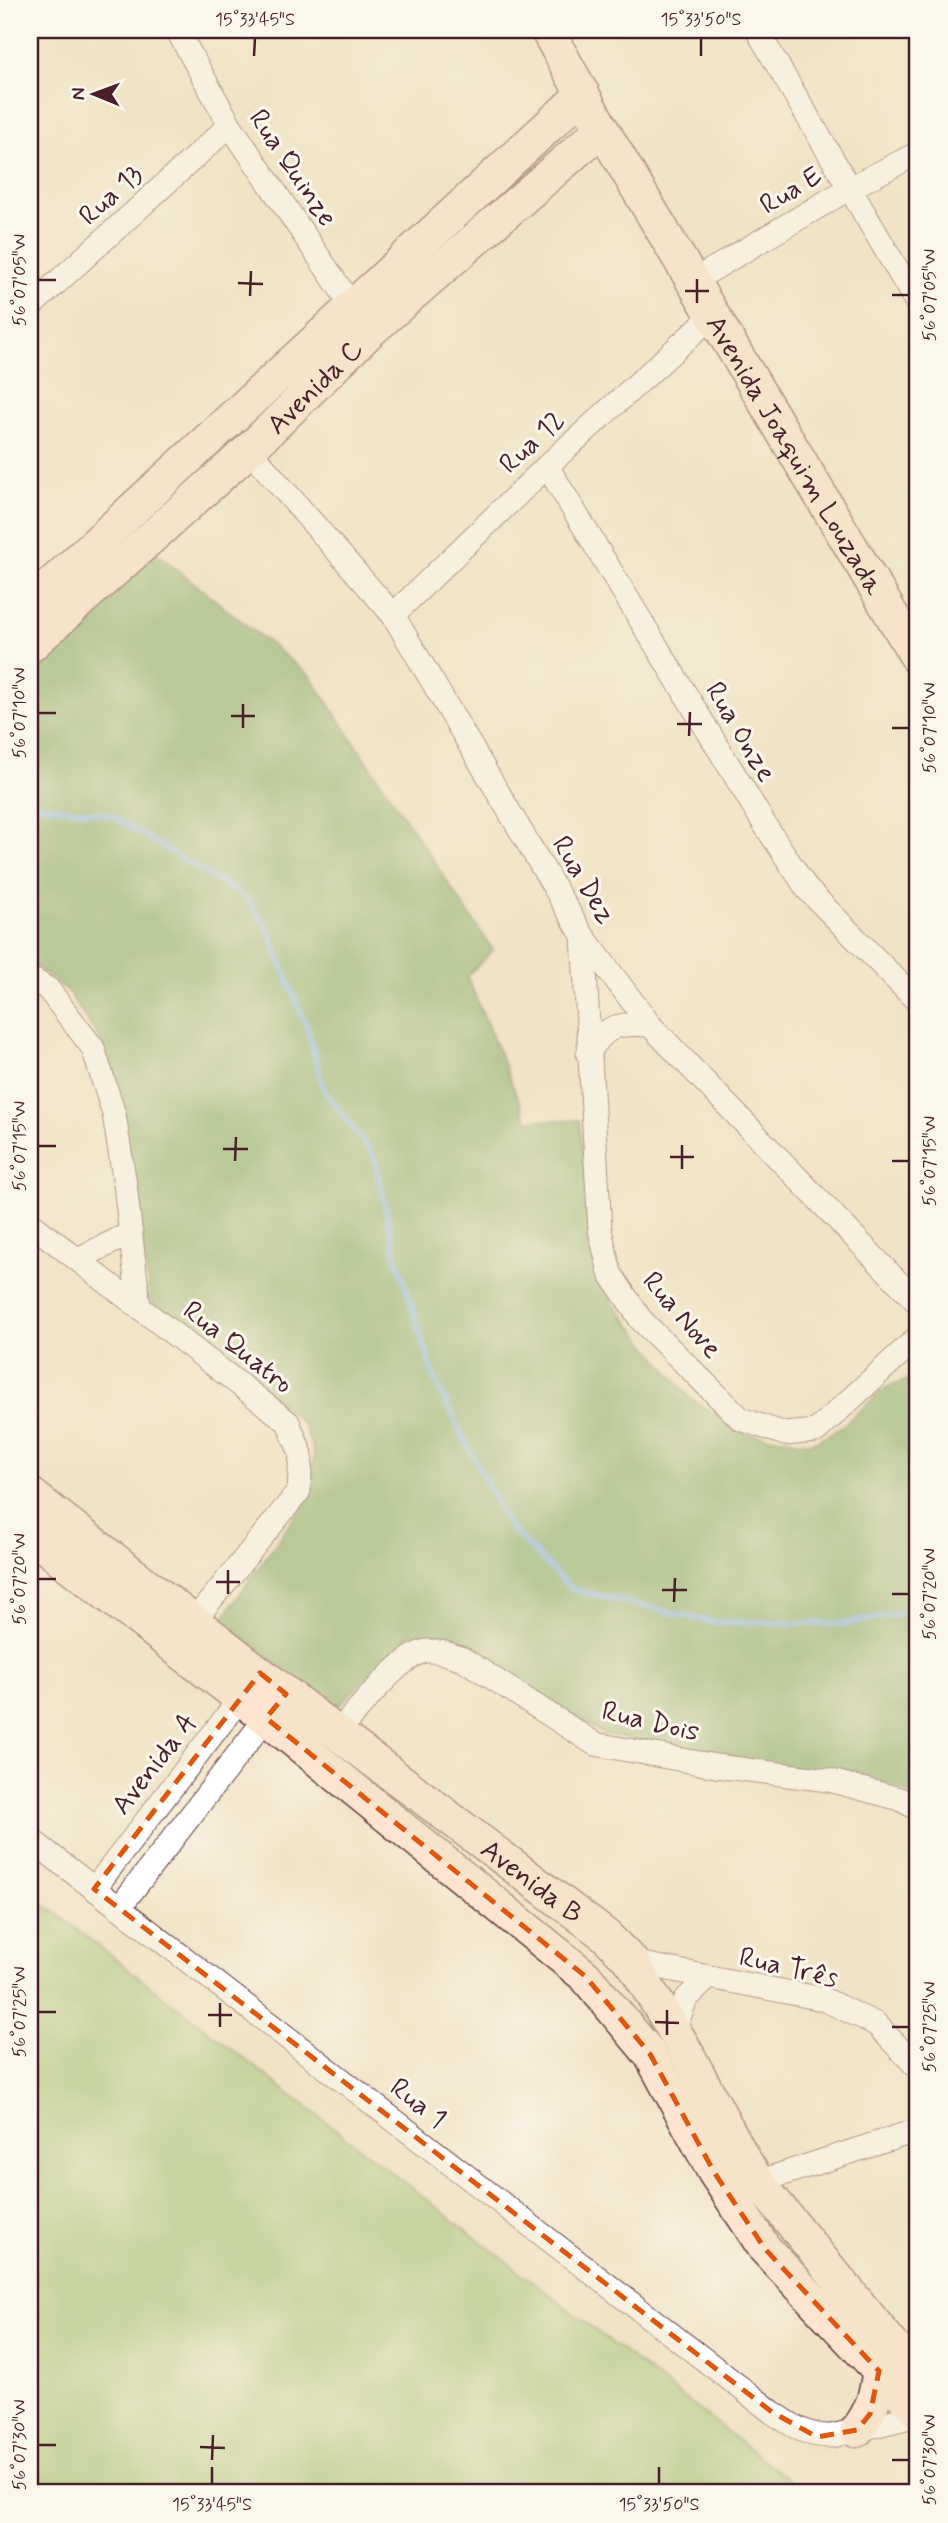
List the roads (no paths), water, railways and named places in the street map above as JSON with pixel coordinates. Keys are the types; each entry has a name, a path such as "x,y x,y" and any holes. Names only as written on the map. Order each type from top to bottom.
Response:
{"street":[{"name":"Rua Quinze","path":"177,30 230,125 361,320"},
{"name":"Avenida Joaquim Louzada","path":"547,30 602,129 918,659"},
{"path":"757,30 918,305"},
{"name":"Avenida C","path":"30,646 249,450 361,320 583,94"},
{"name":"Rua 13","path":"30,307 230,125"},
{"name":"Avenida C","path":"30,604 361,320 602,129"},
{"name":"Rua E","path":"693,281 848,189 918,153"},
{"name":"Rua 12","path":"393,615 547,466 713,315"},
{"name":"Rua Dez","path":"249,450 393,615 583,936 650,1025 918,1303"},
{"name":"Rua Onze","path":"547,466 757,813 807,889 918,1002"},
{"name":"Rua Nove","path":"583,936 600,1230 610,1273 641,1320 741,1419 785,1434 816,1431 918,1337"},
{"path":"30,978 48,989 93,1048 114,1114 139,1306"},
{"path":"588,1054 600,1035 614,1026 629,1023 650,1025"},
{"name":"Rua Quatro","path":"30,1223 288,1422 301,1454 299,1491 193,1622"},
{"path":"78,1259 131,1233"},
{"name":"Avenida B","path":"30,1494 193,1622 263,1696 585,1976 650,2054 714,2172 765,2249 918,2414"},
{"name":"Avenida B","path":"30,1535 263,1696 337,1733 605,1935 632,1962 674,2031 758,2182 918,2376"},
{"name":"Rua Dois","path":"337,1733 401,1664 423,1651 444,1652 463,1659 595,1744 716,1766 828,1780 900,1799 918,1809"},
{"path":"119,1908 263,1696"},
{"name":"Avenida A","path":"94,1888 263,1696"},
{"name":"Rua 1","path":"30,1839 772,2412 803,2432 817,2437 832,2436 918,2414"},
{"name":"Rua Três","path":"632,1962 823,1999 876,2024 918,2068"},
{"name":"Rua Três","path":"674,2031 685,1999 708,1978"},
{"path":"758,2182 918,2130"},
{"path":"857,2430 870,2414 877,2393 879,2371"}],"waterway":[{"path":"30,804 110,815 246,898 267,927 308,1031 324,1090 374,1156 396,1256 435,1380 508,1526 571,1589 711,1622 844,1624 901,1613 918,1617"}]}
